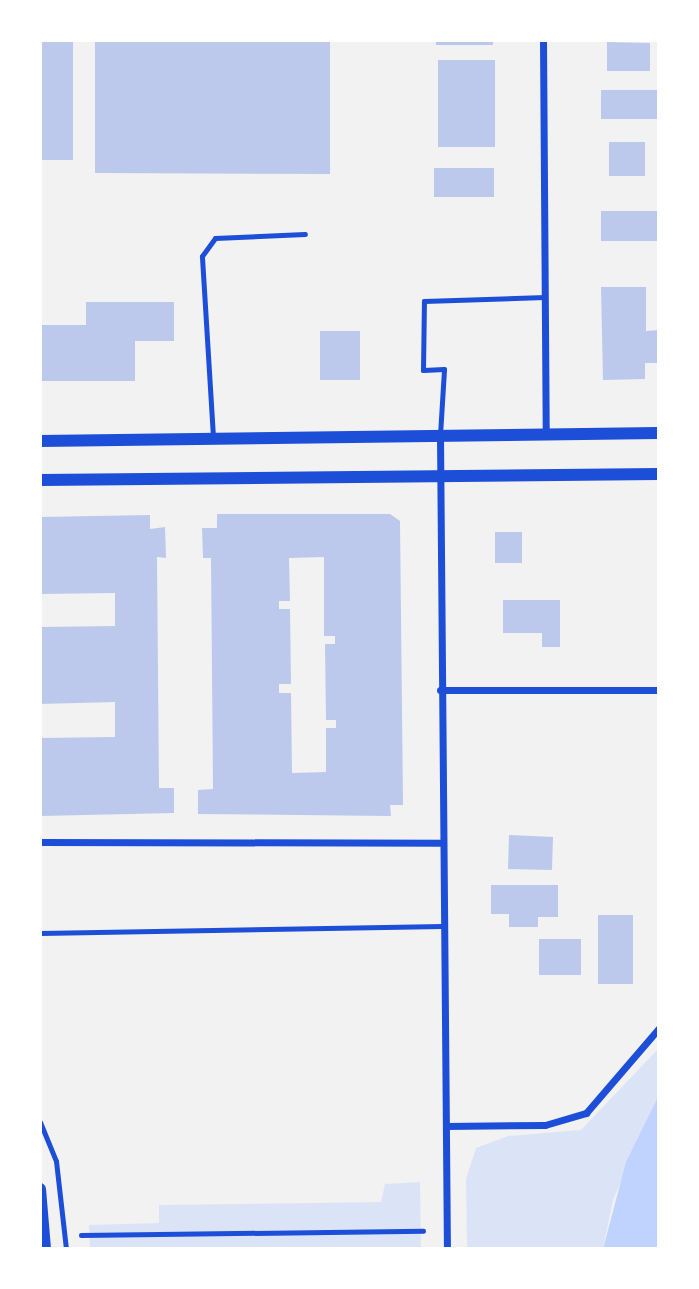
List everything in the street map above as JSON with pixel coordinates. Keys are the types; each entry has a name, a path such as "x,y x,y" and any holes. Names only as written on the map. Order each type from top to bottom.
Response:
{"street":[{"path":"543,40 546,435"},
{"path":"40,441 659,433"},
{"path":"440,436 440,690 447,1249"},
{"path":"40,480 659,474"},
{"path":"440,690 659,690"},
{"path":"40,842 442,843"},
{"path":"446,1126 545,1125 586,1113 659,1028"},
{"path":"40,1189 45,1249"}],"lane":[{"path":"214,437 202,256 215,237 305,234"},
{"path":"440,436 443,369 423,370 424,300 545,297"},
{"path":"40,933 443,926"},
{"path":"40,1122 56,1161 66,1249"}],"path":[{"path":"81,1235 423,1231"}],"shaded area":[{"path":"659,1048 659,1095 613,1200 603,1249 467,1249 466,1179 476,1148 508,1136 581,1130"},
{"path":"420,1182 421,1249 90,1249 89,1225 159,1223 159,1205 381,1202 385,1184"}],"water":[{"path":"659,1095 659,1249 603,1249 626,1162"}],"building":[{"path":"40,40 73,40 73,160 40,160"},
{"path":"95,40 330,40 330,174 95,173"},
{"path":"436,40 493,40 493,45 436,45"},
{"path":"607,42 650,43 650,71 607,71"},
{"path":"438,60 495,60 495,147 438,147"},
{"path":"601,90 659,90 659,119 601,119"},
{"path":"609,142 645,142 645,176 609,176"},
{"path":"434,168 494,168 494,197 434,197"},
{"path":"601,211 659,211 659,241 601,241"},
{"path":"601,287 646,287 646,331 659,330 659,363 645,363 645,379 603,380"},
{"path":"86,302 174,302 174,341 135,341 135,381 40,381 40,325 86,325"},
{"path":"320,331 360,331 360,380 320,380"},
{"path":"217,514 390,514 400,521 403,805 390,805 391,816 198,814 198,790 213,789 211,558 203,558 202,528 217,528","holes":["324,557 324,636 335,636 335,644 325,644 326,720 336,720 336,728 326,728 326,772 292,773 291,693 279,693 279,684 291,684 290,609 279,609 279,601 290,601 289,558"]},
{"path":"150,515 150,529 165,527 166,558 157,557 159,788 174,788 174,813 40,816 40,738 115,737 115,702 40,704 40,627 115,626 115,593 40,594 40,517"},
{"path":"495,532 522,532 522,563 495,563"},
{"path":"503,600 560,600 560,647 542,647 542,633 503,633"},
{"path":"509,835 553,837 552,870 508,869"},
{"path":"491,885 558,885 558,917 538,917 538,927 509,927 509,914 491,914"},
{"path":"598,915 633,915 633,984 598,984"},
{"path":"539,939 581,939 581,975 539,975"}]}
